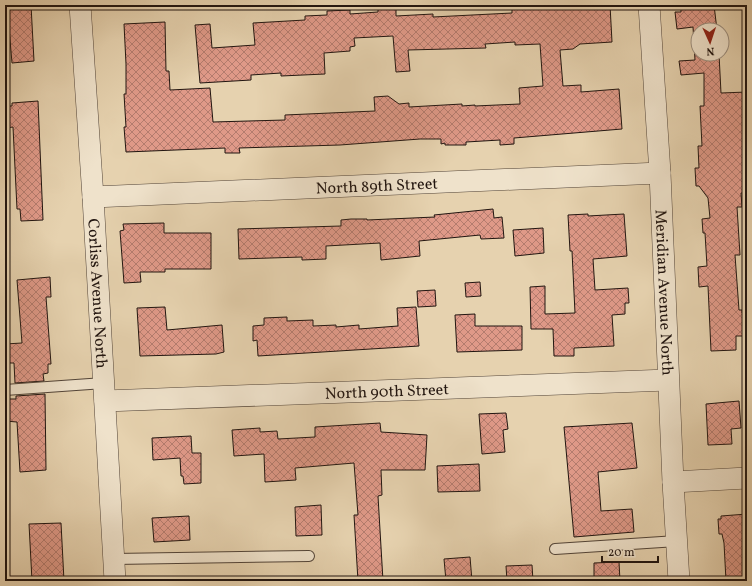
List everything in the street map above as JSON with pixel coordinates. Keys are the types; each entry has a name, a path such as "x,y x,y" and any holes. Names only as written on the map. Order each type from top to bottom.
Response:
{"street":[{"name":"Corliss Avenue North","path":"80,5 93,197 115,581"},
{"name":"Meridian Avenue North","path":"649,5 660,173 668,380 679,581"},
{"name":"North 89th Street","path":"93,197 660,173"},
{"name":"North 90th Street","path":"104,392 668,380"},
{"path":"673,482 747,478"}],"lane":[{"path":"5,390 104,392"},
{"path":"555,549 677,541"},
{"path":"114,559 309,556"}],"building":[{"path":"7,5 31,5 34,61 12,63"},
{"path":"396,5 396,16 433,14 433,17 512,13 512,8 610,5 612,42 580,44 573,49 560,50 563,86 581,85 581,92 619,89 622,129 514,138 514,144 500,145 500,140 466,142 466,145 445,145 445,143 441,144 441,139 420,139 340,145 239,148 240,153 225,153 225,148 126,152 124,127 126,127 124,94 126,94 126,64 124,24 165,22 166,71 169,71 170,90 210,88 213,122 285,120 285,115 375,111 374,97 388,96 399,104 409,103 409,107 462,104 462,106 475,106 520,104 519,88 543,86 540,44 515,45 515,42 485,44 486,48 408,50 410,71 396,72 393,36 354,38 355,46 350,47 350,51 324,53 325,74 281,76 281,73 251,75 251,80 200,83 195,25 210,24 212,48 255,45 253,23 305,20 305,16 327,15 327,11 350,10 350,14 378,12 378,6"},
{"path":"681,5 714,5 716,22 690,22 690,27 677,29 675,12 681,12"},
{"path":"679,61 719,62 721,93 747,92 747,193 741,193 742,207 737,207 740,255 735,255 739,310 742,310 742,313 747,312 747,336 736,336 736,350 711,351 708,286 699,287 698,267 707,266 705,233 703,233 702,219 710,218 708,198 699,186 696,186 695,168 699,168 698,146 702,146 700,106 704,106 704,73 681,75"},
{"path":"38,101 43,220 21,221 20,209 17,209 13,127 5,128 5,106 12,106 12,103"},
{"path":"493,209 494,218 502,217 504,238 481,239 480,235 419,241 420,256 381,260 380,243 326,246 326,259 302,260 302,257 239,259 238,229 341,226 341,220 435,217 434,215"},
{"path":"588,214 588,216 624,214 627,256 593,259 595,290 628,288 629,303 625,303 625,314 612,315 614,346 574,348 574,356 554,356 553,329 531,329 530,287 545,286 545,314 575,313 572,251 570,251 568,215"},
{"path":"164,223 164,233 211,233 211,269 165,269 165,272 140,272 141,282 124,283 120,231 124,230 123,224"},
{"path":"543,228 544,253 515,256 513,230"},
{"path":"50,277 51,297 46,297 51,364 48,364 48,373 43,374 44,381 15,383 14,363 5,363 5,344 22,343 17,280"},
{"path":"480,282 481,296 466,297 465,283"},
{"path":"435,290 436,306 418,307 417,291"},
{"path":"165,307 167,330 222,325 224,352 216,354 140,356 137,308"},
{"path":"416,307 419,346 258,356 257,340 253,341 253,326 264,325 264,318 287,317 287,321 313,320 313,326 336,325 336,327 359,325 359,329 398,326 397,308"},
{"path":"475,314 475,326 522,326 522,350 457,352 455,315"},
{"path":"45,394 46,470 20,472 17,422 5,421 5,403 7,403 7,399 16,399 16,396"},
{"path":"739,401 741,428 731,429 732,444 708,445 706,404"},
{"path":"506,413 508,429 503,430 505,452 482,454 479,414"},
{"path":"380,423 381,432 427,435 425,470 381,470 382,495 378,496 383,581 358,581 354,515 358,515 354,463 295,468 296,480 265,482 264,454 234,456 232,430 260,428 260,432 277,431 278,439 315,437 315,427"},
{"path":"632,423 637,468 598,472 601,511 632,509 634,532 574,537 564,427"},
{"path":"191,436 192,453 201,453 201,483 184,484 183,476 181,476 180,458 153,460 152,438"},
{"path":"479,464 480,491 438,492 437,466"},
{"path":"321,505 322,535 296,536 295,507"},
{"path":"747,514 747,581 726,581 724,543 722,534 719,534 718,519 721,519 721,516"},
{"path":"189,516 190,540 154,542 152,518"},
{"path":"61,523 64,581 32,581 29,524"},
{"path":"470,557 472,581 446,581 444,559"},
{"path":"619,562 620,581 594,581 594,563"},
{"path":"532,565 533,581 507,581 506,566"}]}
